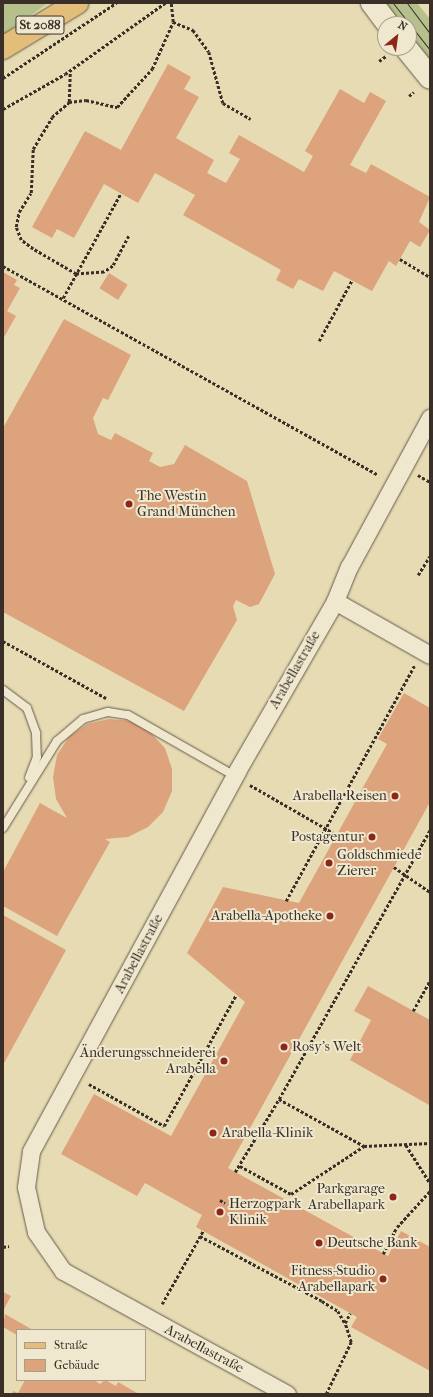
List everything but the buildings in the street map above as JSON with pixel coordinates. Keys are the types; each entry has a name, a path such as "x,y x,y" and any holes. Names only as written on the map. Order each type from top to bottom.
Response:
{"main road":[{"name":"St 2088","path":"3,48 77,3"},
{"path":"372,3 382,16"},
{"path":"409,56 422,85"}],"street":[{"name":"Arabellastraße","path":"286,1394 64,1271 36,1232 26,1187 31,1151 236,773 335,601 349,566 430,418"},
{"path":"335,601 430,655"}],"lane":[{"path":"3,690 27,708 36,733 37,757 24,792"},
{"path":"3,828 57,741 83,719 108,712 128,715 236,773"}],"path":[{"path":"3,78 116,3"},
{"path":"3,109 70,71 165,3"},
{"path":"129,236 108,269 76,274 33,249 21,240 16,227 19,212 32,193 33,149 52,117 69,102 86,100 117,107 152,69 173,22 172,3"},
{"path":"173,22 193,30 209,52 223,103 250,119"},
{"path":"379,61 386,56"},
{"path":"69,102 70,71"},
{"path":"409,96 422,85"},
{"path":"63,298 121,193"},
{"path":"400,259 430,277"},
{"path":"3,266 63,298 394,485"},
{"path":"319,341 352,280"},
{"path":"418,575 430,556"},
{"path":"286,901 406,682"},
{"path":"236,773 255,790 336,835"},
{"path":"235,1172 279,1099 430,830"},
{"path":"394,867 430,892"},
{"path":"413,1011 430,980"},
{"path":"73,1076 164,1126 236,995"},
{"path":"279,1099 364,1146 406,1145 430,1142"},
{"path":"128,1113 130,1107"},
{"path":"406,1145 430,1183"},
{"path":"240,1166 291,1194 364,1146"},
{"path":"383,1254 397,1227 430,1191"},
{"path":"220,1200 225,1203"},
{"path":"152,1321 203,1231"},
{"path":"200,1236 338,1311 346,1324 351,1342 326,1394"},
{"path":"3,1247 9,1246"},
{"path":"346,1324 350,1312"}],"green space":[{"path":"3,3 48,3 3,35"},
{"path":"385,3 417,3 430,19 430,60 417,44 417,16 395,16"}],"tram line":[{"path":"393,3 430,50"},
{"path":"407,3 430,33"}],"place":[{"name":"The Westin Grand München","path":"129,504"},
{"name":"Arabella Reisen","path":"395,796"},
{"name":"Postagentur","path":"372,837"},
{"name":"Goldschmiede Zierer","path":"329,863"},
{"name":"Arabella-Apotheke","path":"330,916"},
{"name":"Rosy's Welt","path":"284,1047"},
{"name":"Änderungsschneiderei Arabella","path":"224,1061"},
{"name":"Arabella-Klinik","path":"213,1133"},
{"name":"Parkgarage Arabellapark","path":"393,1197"},
{"name":"Herzogpark Klinik","path":"220,1212"},
{"name":"Deutsche Bank","path":"319,1243"},
{"name":"Fitness-Studio Arabellapark","path":"383,1279"}]}
